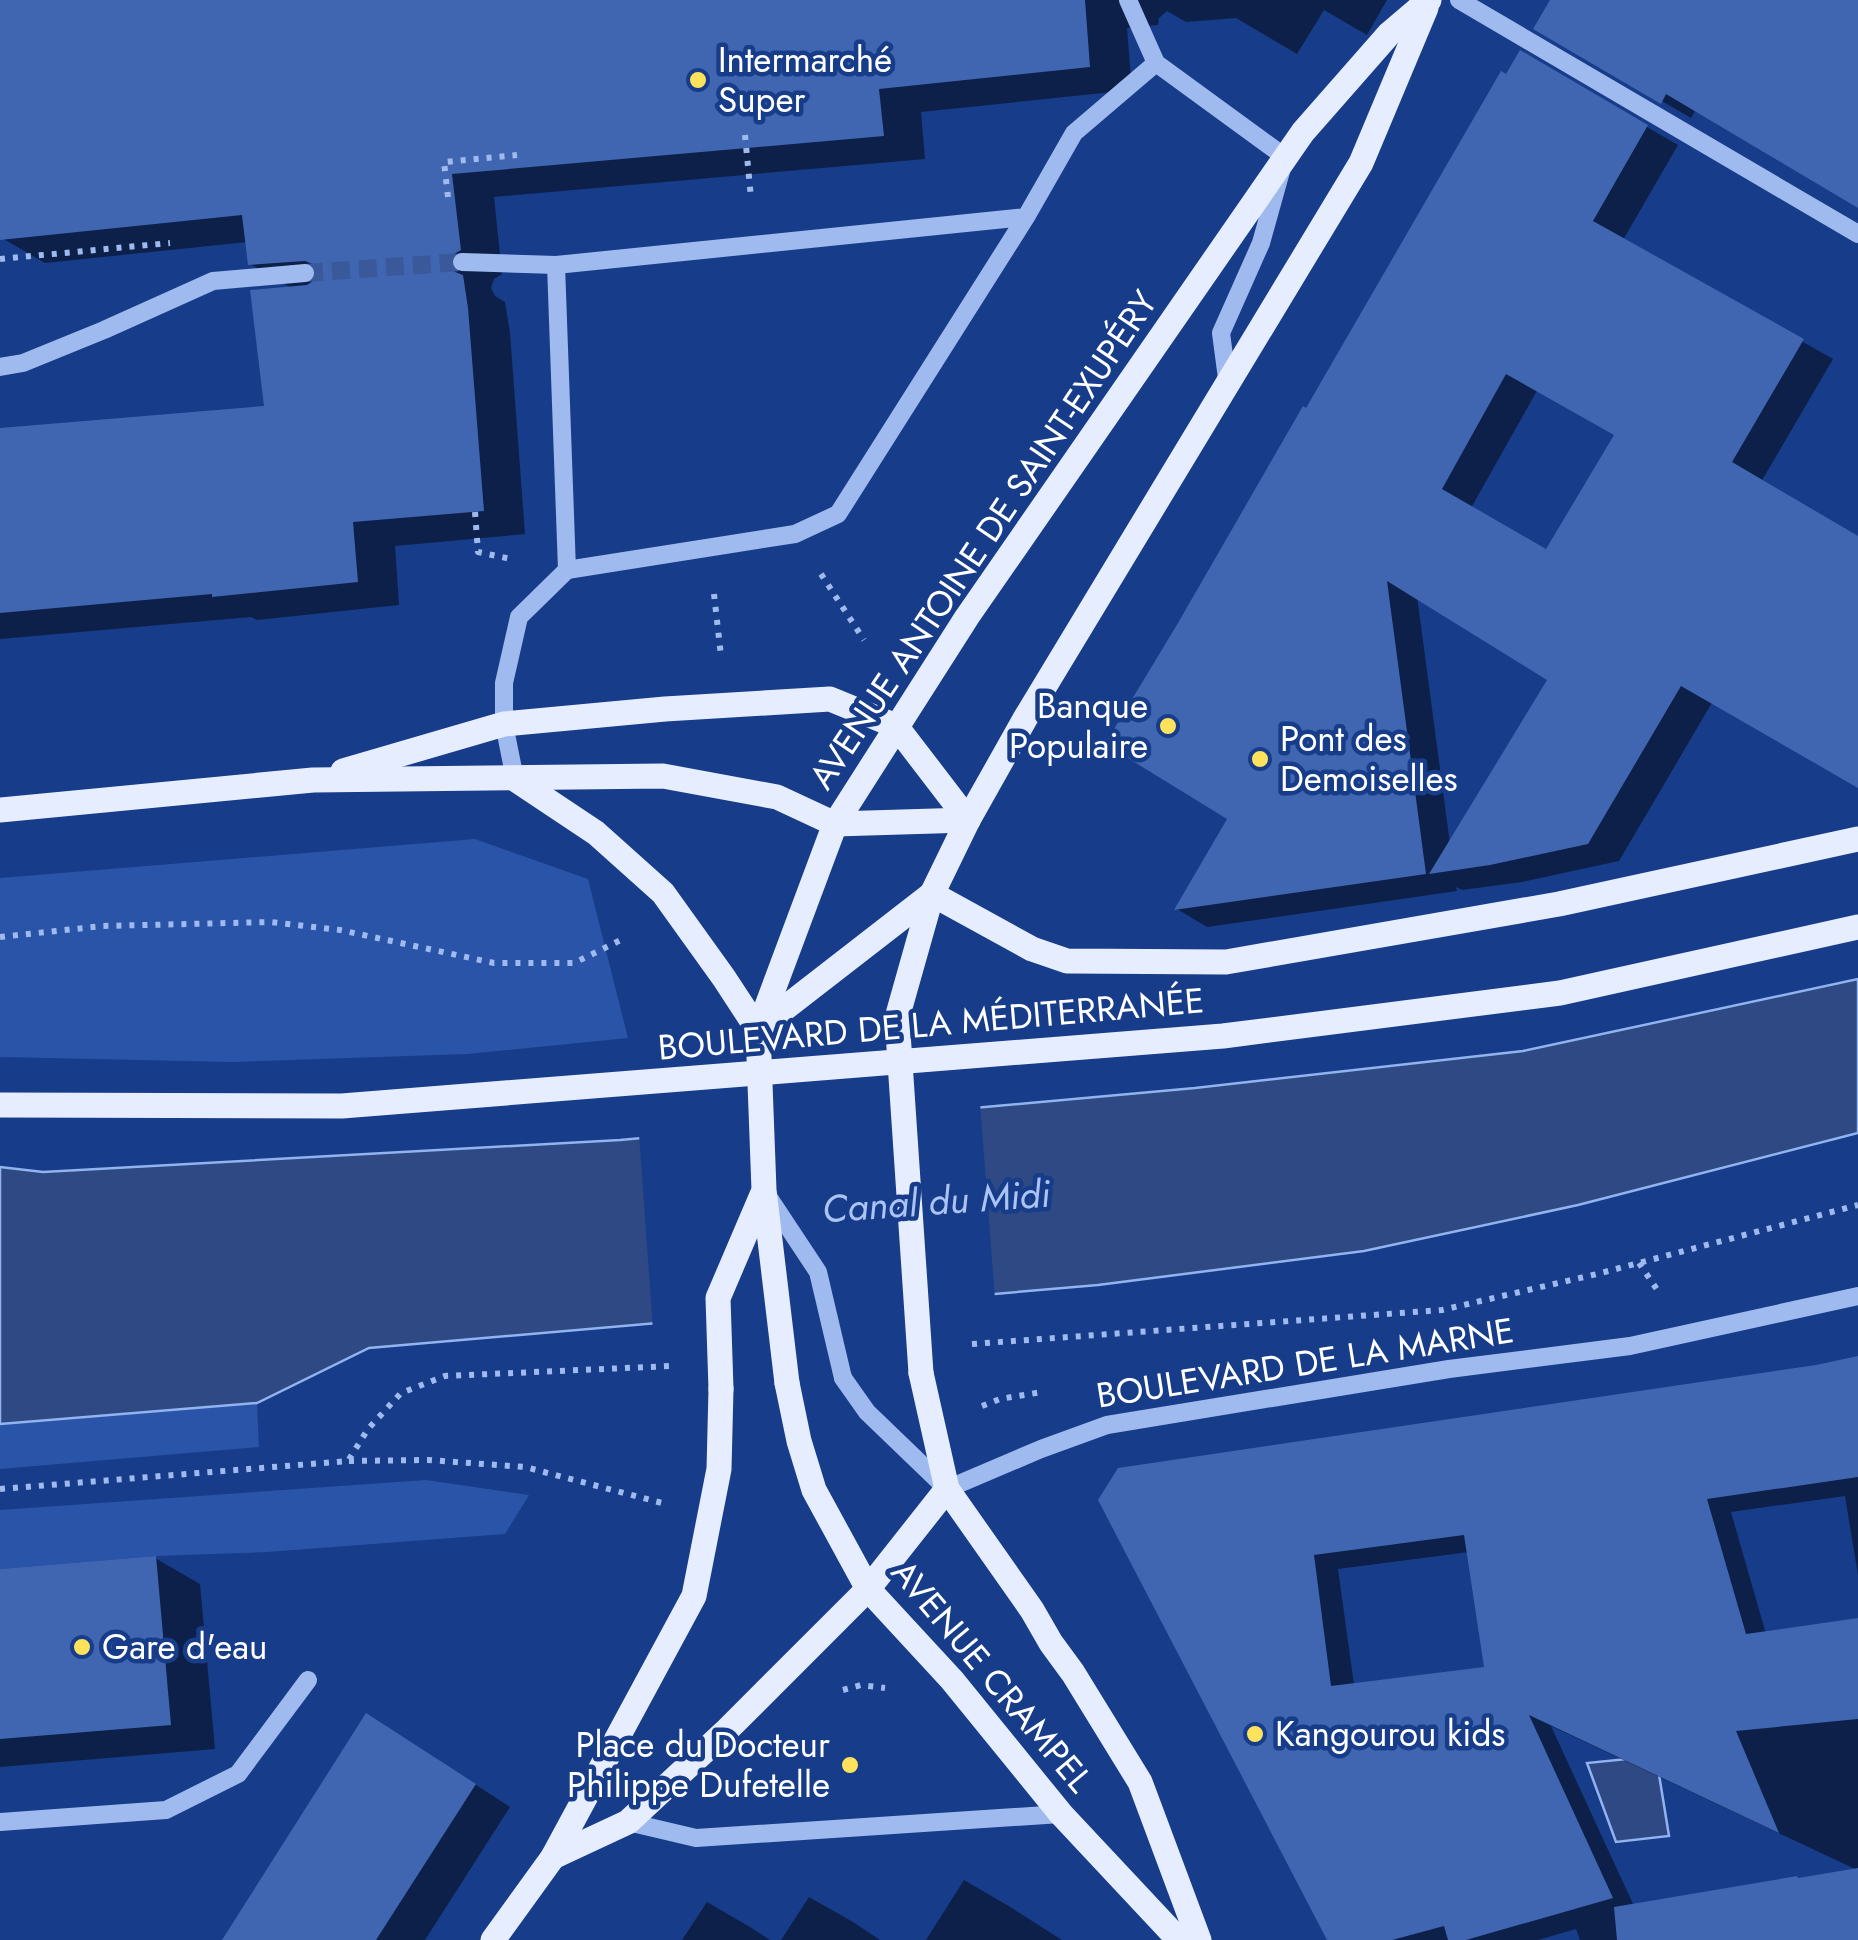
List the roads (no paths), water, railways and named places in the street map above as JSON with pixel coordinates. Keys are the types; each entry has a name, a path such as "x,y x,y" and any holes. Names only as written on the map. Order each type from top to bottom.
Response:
{"main road":[{"name":"AVENUE ANTOINE DE SAINT-EXUPÉRY","path":"758,1030 834,824 966,617 1302,132 1389,34 1429,1"},
{"name":"AVENUE ANTOINE DE SAINT-EXUPÉRY","path":"921,1372 897,1018 932,894 1026,717 1361,164 1429,1"},
{"path":"313,780 504,724 664,709 830,700 896,726 968,820"},
{"path":"0,810 313,780 664,776 778,798 834,824 968,820"},
{"path":"493,1940 552,1858 694,1596 719,1469 722,1390 718,1298 764,1190 758,1030 663,894 596,833 514,779"},
{"name":"BOULEVARD DE LA MÉDITERRANÉE","path":"932,894 1032,949 1067,961 1226,962 1559,904 1858,839"},
{"name":"AVENUE ANTOINE DE SAINT-EXUPÉRY","path":"758,1030 932,894"},
{"name":"BOULEVARD DE LA MÉDITERRANÉE","path":"0,1105 342,1106 1223,1036 1560,994 1858,927"},
{"name":"AVENUE CRAMPEL","path":"764,1190 787,1382 799,1441 814,1490 868,1589 952,1680 1061,1814 1179,1940"},
{"name":"AVENUE CRAMPEL","path":"921,1372 948,1489 1074,1673 1140,1782 1199,1940"},
{"path":"552,1858 628,1822 868,1589 948,1489"}],"street":[{"path":"1128,0 1156,63 1285,157 1261,243 1221,333 1228,386"},
{"path":"1459,0 1858,234"},
{"path":"514,779 504,724 504,682 519,617 567,570 796,534 838,514 1026,217 1074,133 1156,63"},
{"path":"462,262 556,266 1026,217"},
{"path":"556,266 567,570"},
{"path":"0,367 24,363 213,281 305,273"},
{"path":"764,1190 818,1272 843,1378 867,1412 948,1489"},
{"name":"BOULEVARD DE LA MARNE","path":"948,1489 1107,1425 1448,1369 1630,1346 1858,1296"},
{"path":"0,1822 166,1810 238,1774 308,1680"},
{"path":"628,1822 696,1838 1061,1814"}],"water":[{"name":"Canal du Midi","path":"1858,979 1858,1133 1578,1205 1364,1251 1098,1285 369,1348 257,1403 0,1424 0,1167 43,1172 620,1140 1195,1088 1523,1051"},
{"path":"1656,1756 1669,1836 1616,1842 1587,1763"}],"tunnel":[{"path":"305,273 462,262"}],"place":[{"name":"Intermarché Super","path":"698,80"},
{"name":"Banque Populaire","path":"1168,726"},
{"name":"Pont des Demoiselles","path":"1260,759"},
{"name":"Gare d'eau","path":"82,1647"},
{"name":"Kangourou kids","path":"1255,1734"},
{"name":"Place du Docteur Philippe Dufetelle","path":"850,1765"}]}
